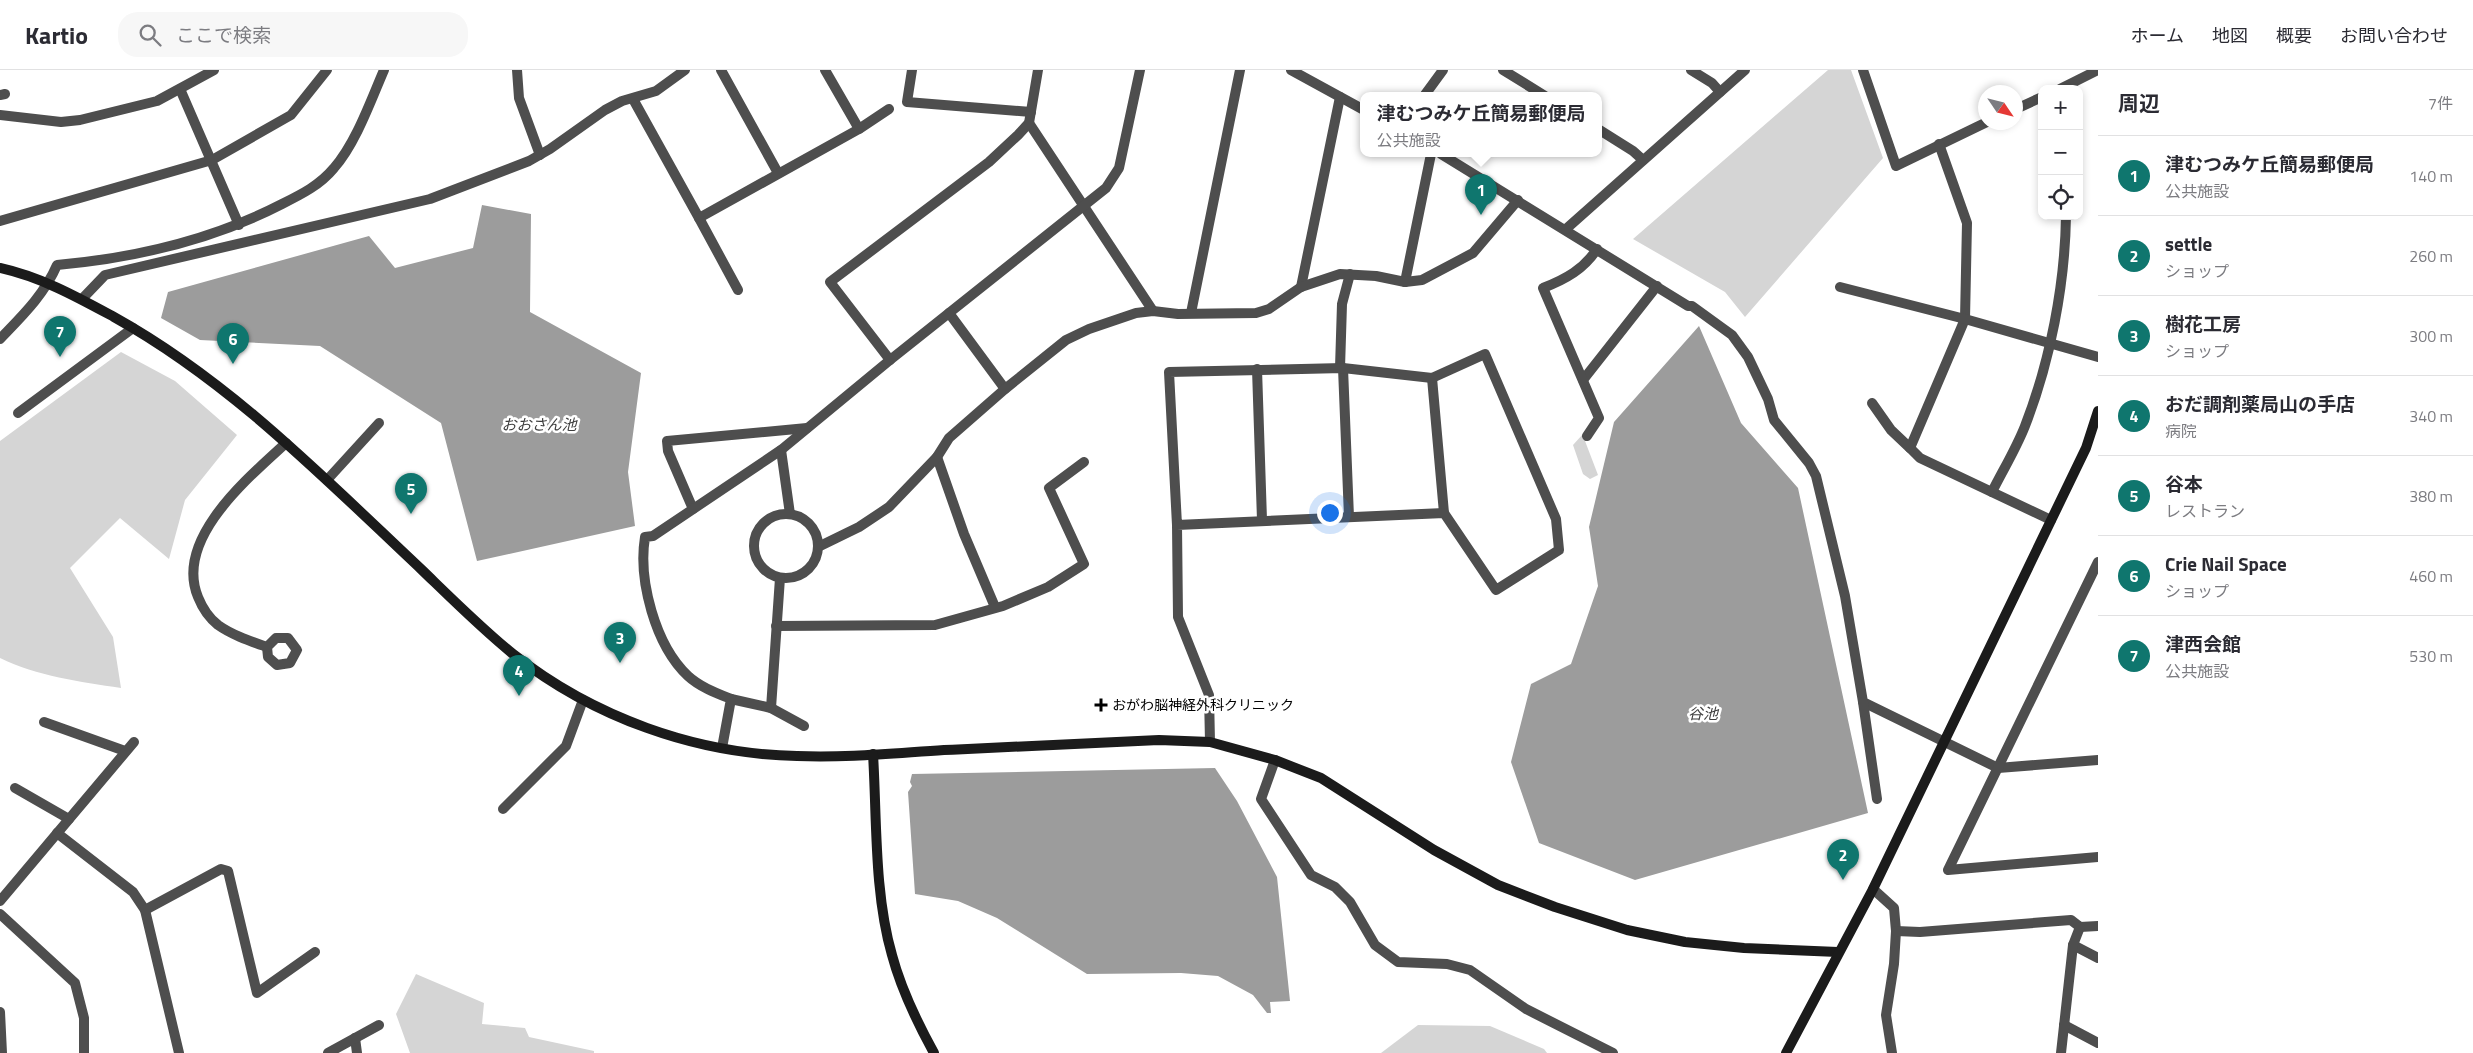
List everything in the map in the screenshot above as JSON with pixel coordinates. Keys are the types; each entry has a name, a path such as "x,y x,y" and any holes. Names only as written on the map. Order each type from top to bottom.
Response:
{"street":[{"path":"0,115 61,122 80,120 150,103 214,70"},
{"path":"0,221 212,160 292,115 327,70"},
{"path":"0,339 36,301 49,283 57,265 130,256 238,225 312,188 326,177 342,157 384,70"},
{"path":"517,70 519,98 540,155"},
{"path":"82,299 105,275 430,199 529,162 605,110 656,91 685,70"},
{"path":"720,70 778,173"},
{"path":"825,70 859,129"},
{"path":"912,70 907,102 1031,112"},
{"path":"890,360 830,282 989,162 1029,123 1038,70"},
{"path":"804,726 771,708 732,699 708,690 689,677 678,666 666,648 652,614 642,557 645,537 653,536 781,450 890,360 1106,188 1119,168 1140,70"},
{"path":"1191,313 1240,70"},
{"path":"1291,70 1360,108"},
{"path":"1427,92 1443,70"},
{"path":"1503,70 1539,92"},
{"path":"1691,70 1712,83 1720,92"},
{"path":"1566,229 1745,70"},
{"path":"1863,70 1896,166 1978,126"},
{"path":"2068,85 2098,70"},
{"path":"180,89 212,160 238,225"},
{"path":"1301,287 1340,97"},
{"path":"633,99 738,290"},
{"path":"2023,106 2038,99"},
{"path":"699,218 859,129 889,108"},
{"path":"1029,123 1082,207 1153,311"},
{"path":"1602,132 1633,151 1643,160"},
{"path":"1910,448 1965,319 1967,222 1939,144"},
{"path":"1405,282 1430,157"},
{"path":"1446,157 1566,229 1688,306 1692,306 1732,335 1748,357 1768,399 1774,420 1809,463 1816,476 1845,596 1877,799"},
{"path":"818,547 859,527 889,507 937,457 949,438 1005,389 1066,340 1089,329 1136,314 1153,311 1178,314 1256,313 1269,309 1301,287 1340,274 1405,282 1422,280 1473,253 1518,200"},
{"path":"1992,492 2024,429 2050,344 2065,243 2066,220"},
{"path":"1587,436 1599,418 1543,288 1578,271 1590,261 1597,249"},
{"path":"0,268 49,283 82,299 133,328 229,394 327,480 491,636 534,671 583,700 637,725 722,748 796,756 1159,740 1210,742 1275,760 1321,778 1434,850 1498,885 1555,907 1627,930 1685,942 1744,948 1838,952"},
{"path":"1349,517 1342,368 1342,304 1350,274"},
{"path":"1583,380 1657,286"},
{"path":"1840,287 1965,319 2098,357"},
{"path":"949,314 1005,389"},
{"path":"18,413 133,328"},
{"path":"1210,742 1209,695 1178,617 1177,525 1169,372 1342,368 1432,378 1485,354 1556,519 1559,550 1496,590 1444,513 1432,378"},
{"path":"1257,369 1262,520"},
{"path":"1872,403 1891,430 1920,458 2051,520"},
{"path":"1786,1053 1873,889 2086,448 2098,411"},
{"path":"327,480 379,423"},
{"path":"693,509 668,451 667,441 808,428"},
{"path":"267,647 241,637 216,624 200,602 194,587 192,570 199,545 226,501 286,443"},
{"path":"781,450 790,514"},
{"path":"937,457 964,534 995,607"},
{"path":"776,626 934,625 995,607 1048,587 1084,564 1049,488 1084,462"},
{"path":"1177,525 1444,513"},
{"path":"790,514 804,519 812,526 817,536 818,547 811,567 793,577 780,578 764,570 757,562 753,541 756,531 763,522 773,516 790,514"},
{"path":"2098,562 1948,870 2098,858"},
{"path":"771,708 780,578"},
{"path":"722,748 732,699"},
{"path":"504,809 566,746 583,700"},
{"path":"1863,702 1998,768 2098,760"},
{"path":"44,722 125,751"},
{"path":"0,901 134,742"},
{"path":"873,754 881,893 890,946 907,998 934,1053"},
{"path":"1275,760 1261,799 1311,874 1335,887 1350,902 1375,945 1398,962 1447,964 1470,970 1526,1009 1612,1053"},
{"path":"15,788 69,819"},
{"path":"57,833 133,892 145,910 179,1053"},
{"path":"145,910 220,869 228,871 257,993 315,952"},
{"path":"1873,889 1894,908 1896,931 1894,964 1886,1014 1892,1053"},
{"path":"0,914 75,983 84,1018 84,1053"},
{"path":"1896,931 1920,932 2071,920 2080,927 2098,926"},
{"path":"2061,1053 2073,945 2080,927"},
{"path":"2073,945 2098,958"},
{"path":"0,1012 2,1053"},
{"path":"328,1053 379,1025"},
{"path":"2064,1025 2098,1043"},
{"path":"355,1038 357,1053"}],"shaded area":[{"path":"1828,70 1851,70 1883,158 1745,317 1725,292 1633,239"},
{"path":"121,352 175,381 237,435 185,500 169,559 120,518 70,568 113,637 121,688 74,681 44,674 0,658 0,441"},
{"path":"1583,434 1587,438 1585,441 1598,475 1590,479 1583,474 1573,445"},
{"path":"416,974 484,1003 482,1024 525,1028 529,1037 594,1051 594,1053 410,1053 396,1014"},
{"path":"1418,1025 1490,1026 1544,1049 1547,1053 1381,1053"}],"water":[{"name":"おおさん池","path":"482,205 531,214 530,312 641,373 628,472 635,526 477,561 441,423 320,346 200,340 161,318 168,292 369,236 395,268 473,248"},
{"name":"谷池","path":"1699,326 1741,423 1798,488 1868,813 1635,880 1539,843 1511,762 1531,684 1571,664 1598,586 1589,527 1614,422"},
{"path":"1215,768 1237,801 1277,877 1290,1001 1270,1002 1271,1013 1267,1013 1253,995 1218,976 1181,973 1087,974 997,918 958,901 915,894 908,792 912,786 910,782 912,774"}],"place":[{"name":"津むつみケ丘簡易郵便局","path":"1481,215"},
{"name":"津西会館","path":"60,357"},
{"name":"Crie Nail Space","path":"233,364"},
{"name":"谷本","path":"411,514"},
{"name":"樹花工房","path":"620,663"},
{"name":"おだ調剤薬局山の手店","path":"519,696"},
{"name":"おがわ脳神経外科クリニック","path":"1101,705"},
{"name":"settle","path":"1843,880"}]}
